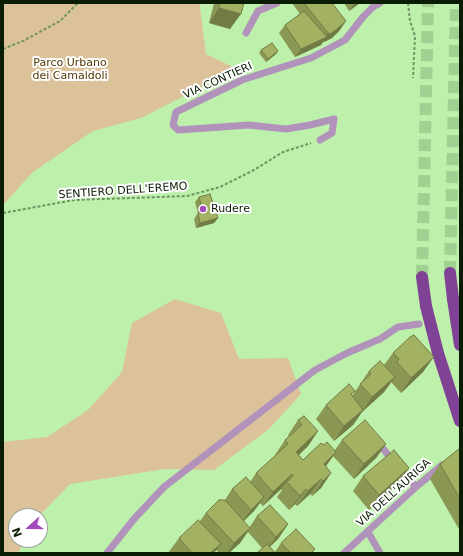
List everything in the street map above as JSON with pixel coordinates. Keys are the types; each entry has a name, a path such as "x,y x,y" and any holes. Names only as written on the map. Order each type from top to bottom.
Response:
{"highway":[{"path":"450,273 452,299 460,345"},
{"path":"422,277 426,306 438,353 460,421"}],"lane":[{"path":"246,33 258,11 277,3"},
{"name":"VIA CONTIERI","path":"320,140 332,133 334,119 286,129 249,125 178,130 173,125 176,112 242,80 311,58 345,40 363,17 373,7 380,3"},
{"path":"107,553 134,519 164,488 315,370 347,353 380,339 398,327 419,324"},
{"path":"371,434 416,487"},
{"name":"VIA DELL'AURIGA","path":"344,553 416,487 449,460"},
{"path":"368,532 380,553"}],"path":[{"path":"3,49 23,41 60,21 78,3"},
{"path":"408,3 410,21 415,36 413,78"},
{"name":"SENTIERO DELL'EREMO","path":"3,213 74,200 187,196 220,187 254,170 283,152 320,140"}],"green space":[{"name":"Parco Urbano dei Camaldoli","path":"3,3 201,3 200,7 206,54 237,69 141,118 93,131 33,172 3,205"},
{"path":"175,299 221,313 239,359 288,358 301,394 269,429 214,470 165,469 70,484 47,508 8,508 8,548 21,548 18,553 3,553 3,442 47,437 88,410 122,372 132,323"}],"building":[{"path":"220,3 244,3 241,14 219,8"},
{"path":"304,3 332,3 346,21 330,34"},
{"path":"304,11 327,37 301,49 285,25"},
{"path":"272,43 278,51 268,59 261,50"},
{"path":"210,194 218,218 200,223 198,213 203,211 199,197"},
{"path":"414,335 434,357 411,378 397,362 399,359 393,353"},
{"path":"380,361 395,377 372,397 360,384 371,374 369,371"},
{"path":"349,384 355,391 351,394 363,410 344,426 326,405"},
{"path":"304,416 318,431 296,452 303,460 321,443 324,445 327,442 336,452 324,464 331,473 323,481 321,479 308,491 306,489 300,496 287,482 293,476 292,474 273,492 256,473 288,444 285,440 302,425 298,420"},
{"path":"365,420 386,444 364,464 342,440"},
{"path":"460,448 460,499 440,464"},
{"path":"394,450 409,468 379,495 363,476"},
{"path":"246,477 264,497 251,510 232,489"},
{"path":"219,500 225,500 250,528 234,543 206,513"},
{"path":"270,505 288,524 276,537 257,516"},
{"path":"198,520 221,544 210,553 192,553 179,538"},
{"path":"296,529 315,549 311,553 291,553 281,543"},
{"path":"267,544 275,553 257,553"}],"tunnel":[{"path":"422,277 428,3"},
{"path":"450,273 456,3"}],"place":[{"name":"Rudere","path":"203,209"}]}
